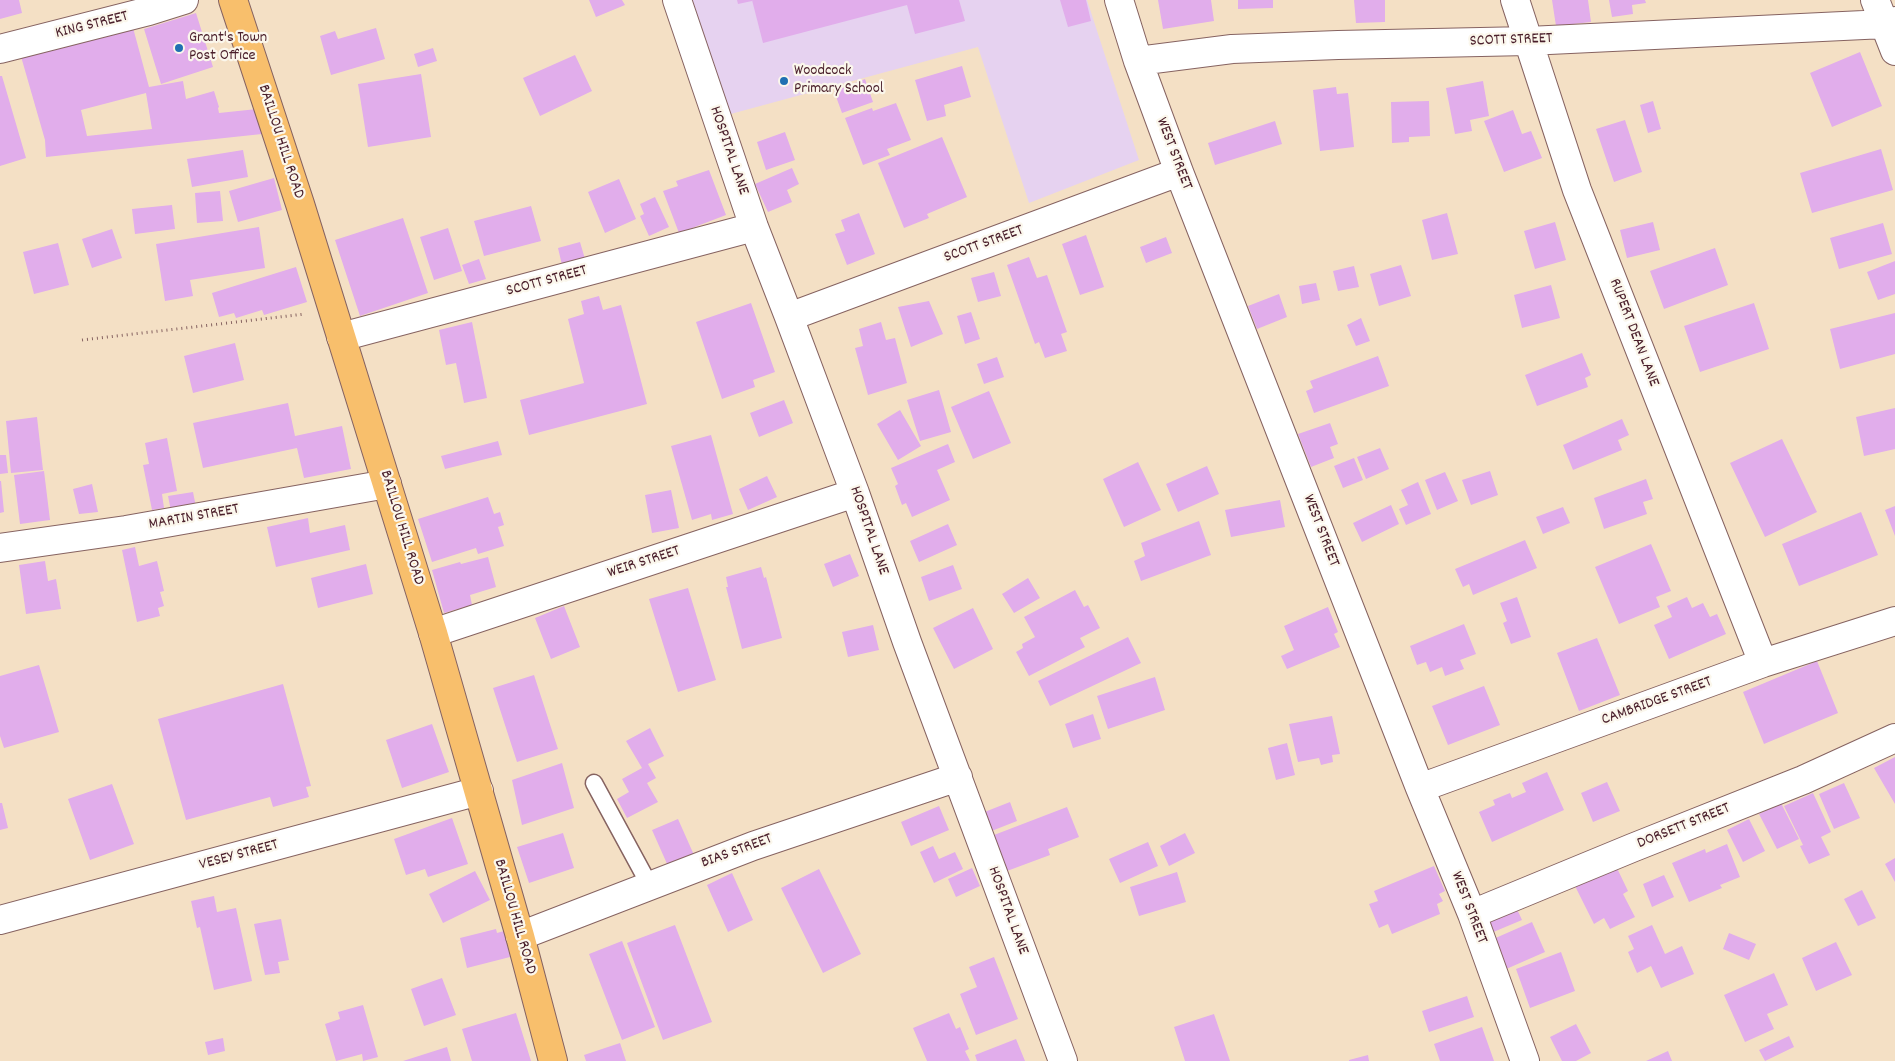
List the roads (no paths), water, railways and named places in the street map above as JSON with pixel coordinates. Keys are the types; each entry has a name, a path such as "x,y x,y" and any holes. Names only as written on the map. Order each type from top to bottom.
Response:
{"main road":[{"name":"BAILLOU HILL ROAD","path":"233,0 334,311 433,633 520,936 553,1061"}],"street":[{"name":"KING STREET","path":"0,49 150,11 184,0"},
{"name":"HOSPITAL LANE","path":"677,0 754,227 855,493 907,642 1063,1061"},
{"name":"WEST STREET","path":"1119,0 1138,61 1179,172 1420,788 1472,914 1524,1061"},
{"name":"RUPERT DEAN LANE","path":"1516,0 1577,190 1763,663"},
{"name":"SCOTT STREET","path":"1138,61 1232,49 1528,41 1885,15"},
{"path":"1885,15 1895,51"},
{"name":"SCOTT STREET","path":"789,317 1179,172"},
{"name":"SCOTT STREET","path":"341,337 754,227"},
{"name":"MARTIN STREET","path":"0,548 126,530 387,484"},
{"name":"WEIR STREET","path":"433,633 855,493"},
{"name":"CAMBRIDGE STREET","path":"1420,788 1763,663 1895,621"},
{"name":"DORSETT STREET","path":"1472,914 1623,851 1803,780 1895,738"},
{"name":"BIAS STREET","path":"520,936 753,846 958,777"},
{"name":"VESEY STREET","path":"0,920 478,791"}],"lane":[{"path":"594,783 650,886"}],"place":[{"name":"Grant's Town Post Office","path":"179,48"},
{"name":"Woodcock Primary School","path":"784,81"}]}
